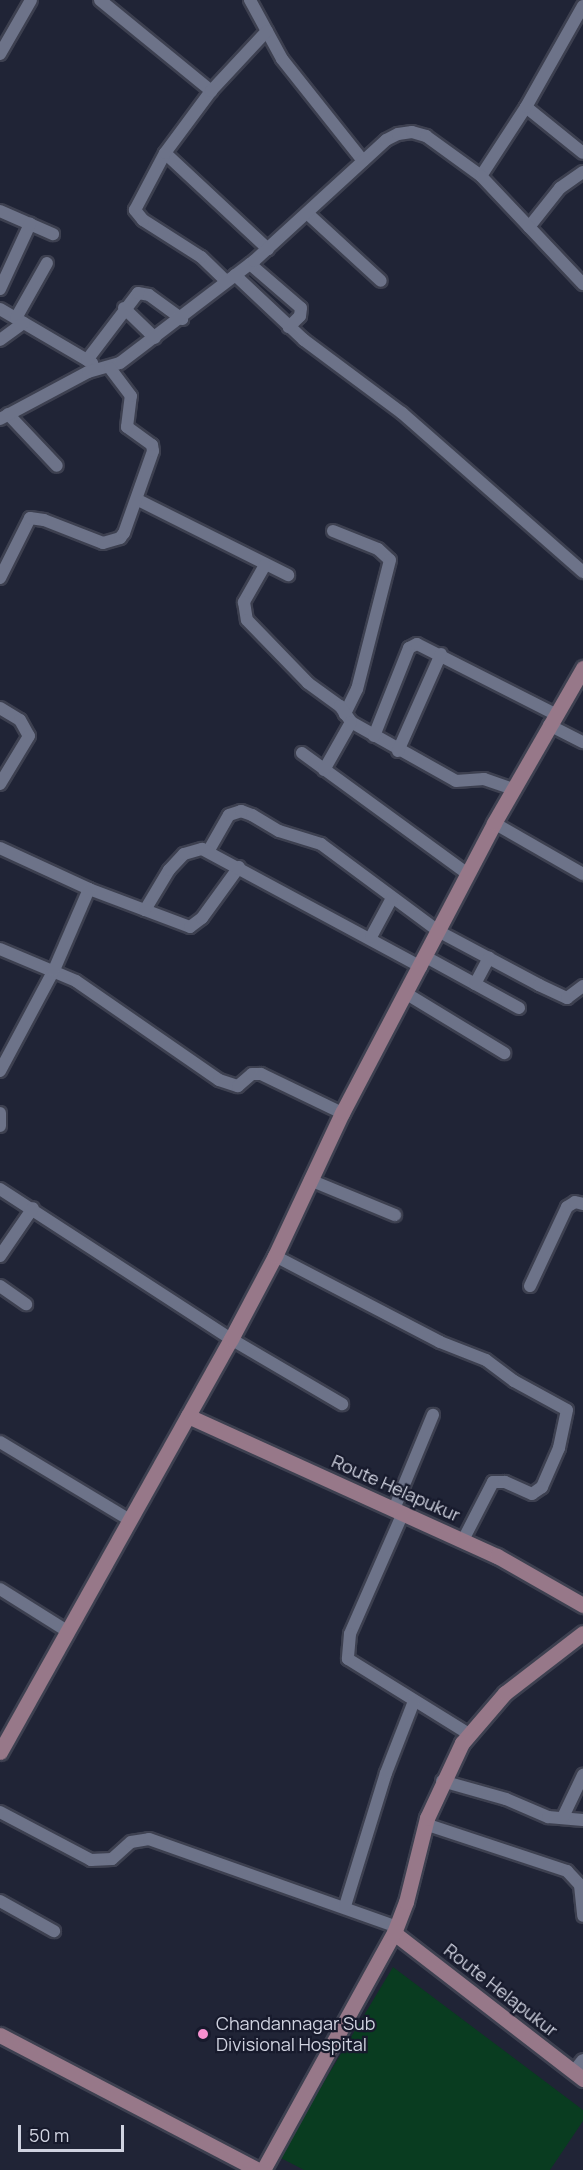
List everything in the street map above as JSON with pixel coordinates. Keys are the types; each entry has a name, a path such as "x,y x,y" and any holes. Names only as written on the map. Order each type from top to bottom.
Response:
{"street":[{"path":"1,49 32,0"},
{"path":"100,0 211,90"},
{"path":"266,0 253,4 296,80 363,162"},
{"path":"481,176 577,28 583,6"},
{"path":"267,31 211,90 165,153 136,204 137,216 230,278 289,327 402,413 583,572"},
{"path":"526,107 583,153"},
{"path":"57,466 4,416 98,365 155,338 182,319 268,249 386,140 412,132 445,147 481,176 583,284"},
{"path":"165,153 268,249"},
{"path":"529,227 560,188 583,172"},
{"path":"0,211 53,234"},
{"path":"307,213 381,281"},
{"path":"0,289 30,224"},
{"path":"0,340 20,321 48,263"},
{"path":"250,264 301,308 300,316 289,327"},
{"path":"98,365 124,308 138,292 182,319"},
{"path":"124,308 155,338"},
{"path":"0,309 98,365 131,396 127,427 152,445 153,451 138,500 120,538 109,542 86,539 44,520 30,518 0,578"},
{"path":"138,500 288,575"},
{"path":"324,770 348,718 390,560 378,549 333,531"},
{"path":"265,565 244,602 247,620 308,683 333,700 348,718 374,736 456,782 484,779 513,789"},
{"path":"374,736 409,648 417,644 441,654 552,720 583,742"},
{"path":"398,751 441,654"},
{"path":"0,1752 128,1519 231,1339 275,1256 342,1113 424,962 494,823 583,668"},
{"path":"0,708 20,720 29,736 0,784"},
{"path":"302,753 468,874"},
{"path":"209,850 229,815 241,811 279,831 321,844 438,931 561,996 572,996 583,986"},
{"path":"494,823 583,874"},
{"path":"0,848 90,889 178,924 194,926 239,867"},
{"path":"145,910 169,870 184,854 209,850 371,937 475,984 519,1008"},
{"path":"0,1071 54,970 90,889"},
{"path":"371,937 392,898"},
{"path":"0,949 54,970 219,1080 238,1086 252,1074 261,1074 342,1113"},
{"path":"475,984 489,958"},
{"path":"407,994 504,1053"},
{"path":"0,1113 0,1126"},
{"path":"310,1180 395,1215"},
{"path":"0,1189 33,1208 231,1339 342,1404"},
{"path":"530,1286 567,1207 575,1202 583,1204"},
{"path":"0,1256 33,1208"},
{"path":"275,1256 440,1342 486,1360 514,1382 567,1410 559,1448 542,1487 532,1494 505,1482 493,1482 463,1540"},
{"path":"0,1286 26,1304"},
{"path":"432,1415 346,1650 354,1665 469,1734"},
{"name":"Route Helapukur","path":"188,1416 463,1540 583,1605"},
{"path":"0,1442 128,1519"},
{"path":"0,1589 67,1631"},
{"path":"263,2170 396,1930 425,1824 442,1780 469,1734 505,1693 583,1633"},
{"path":"345,1906 386,1773 414,1701"},
{"path":"563,1817 583,1775"},
{"path":"442,1780 506,1798 548,1817 583,1820"},
{"path":"0,1812 91,1860 112,1859 131,1842 149,1839 345,1906 396,1930"},
{"path":"425,1824 567,1871 580,1885 583,1916"},
{"path":"0,1901 54,1931"},
{"name":"Route Helapukur","path":"396,1930 580,2070"},
{"path":"0,2035 258,2170"}],"green space":[{"path":"393,1967 583,2110 583,2121 550,2170 304,2170 279,2157"}],"place":[{"name":"Chandannagar Sub Divisional Hospital","path":"203,2034"}]}
